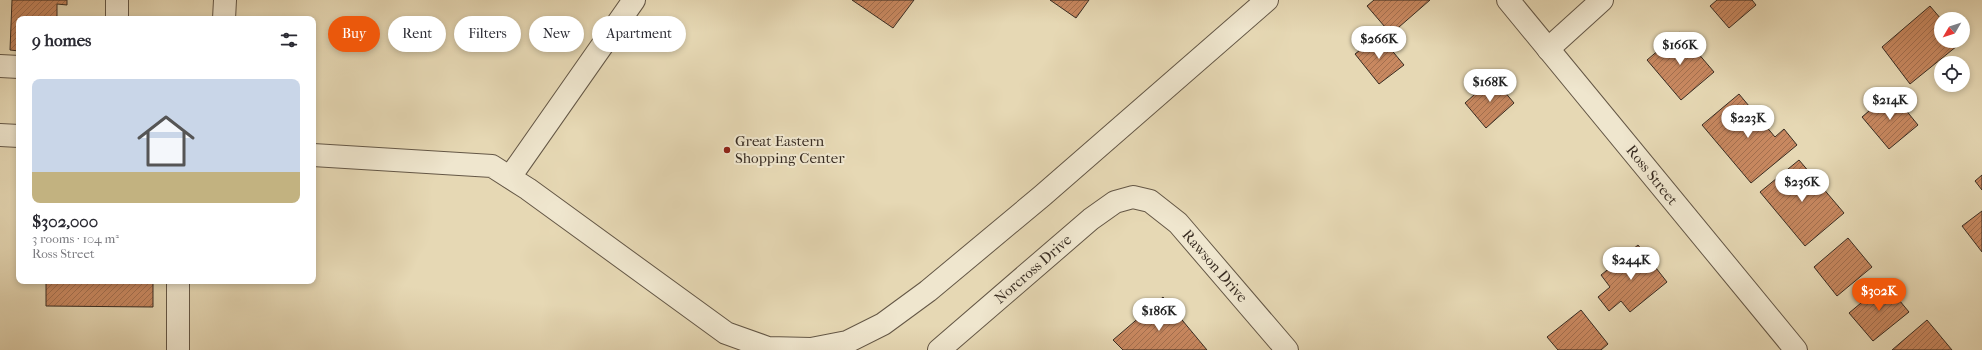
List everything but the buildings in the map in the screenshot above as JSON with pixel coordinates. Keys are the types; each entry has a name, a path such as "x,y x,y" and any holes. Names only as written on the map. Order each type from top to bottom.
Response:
{"street":[{"path":"117,0 117,16"},
{"path":"224,16 225,0"},
{"path":"510,177 634,0"},
{"path":"316,155 492,166 510,177 726,333 768,348 811,349 847,342 883,324 928,291 1042,196 1267,0"},
{"name":"Ross Street","path":"1508,0 1796,350"},
{"path":"1548,49 1602,0"},
{"path":"0,66 16,67"},
{"path":"0,135 16,136"},
{"name":"Norcross Drive","path":"939,350 1091,219 1115,202 1133,197"},
{"name":"Rawson Drive","path":"1133,197 1150,201 1178,223 1288,350"},
{"path":"178,284 178,350"}],"place":[{"name":"Great Eastern Shopping Center","path":"727,150"}]}
